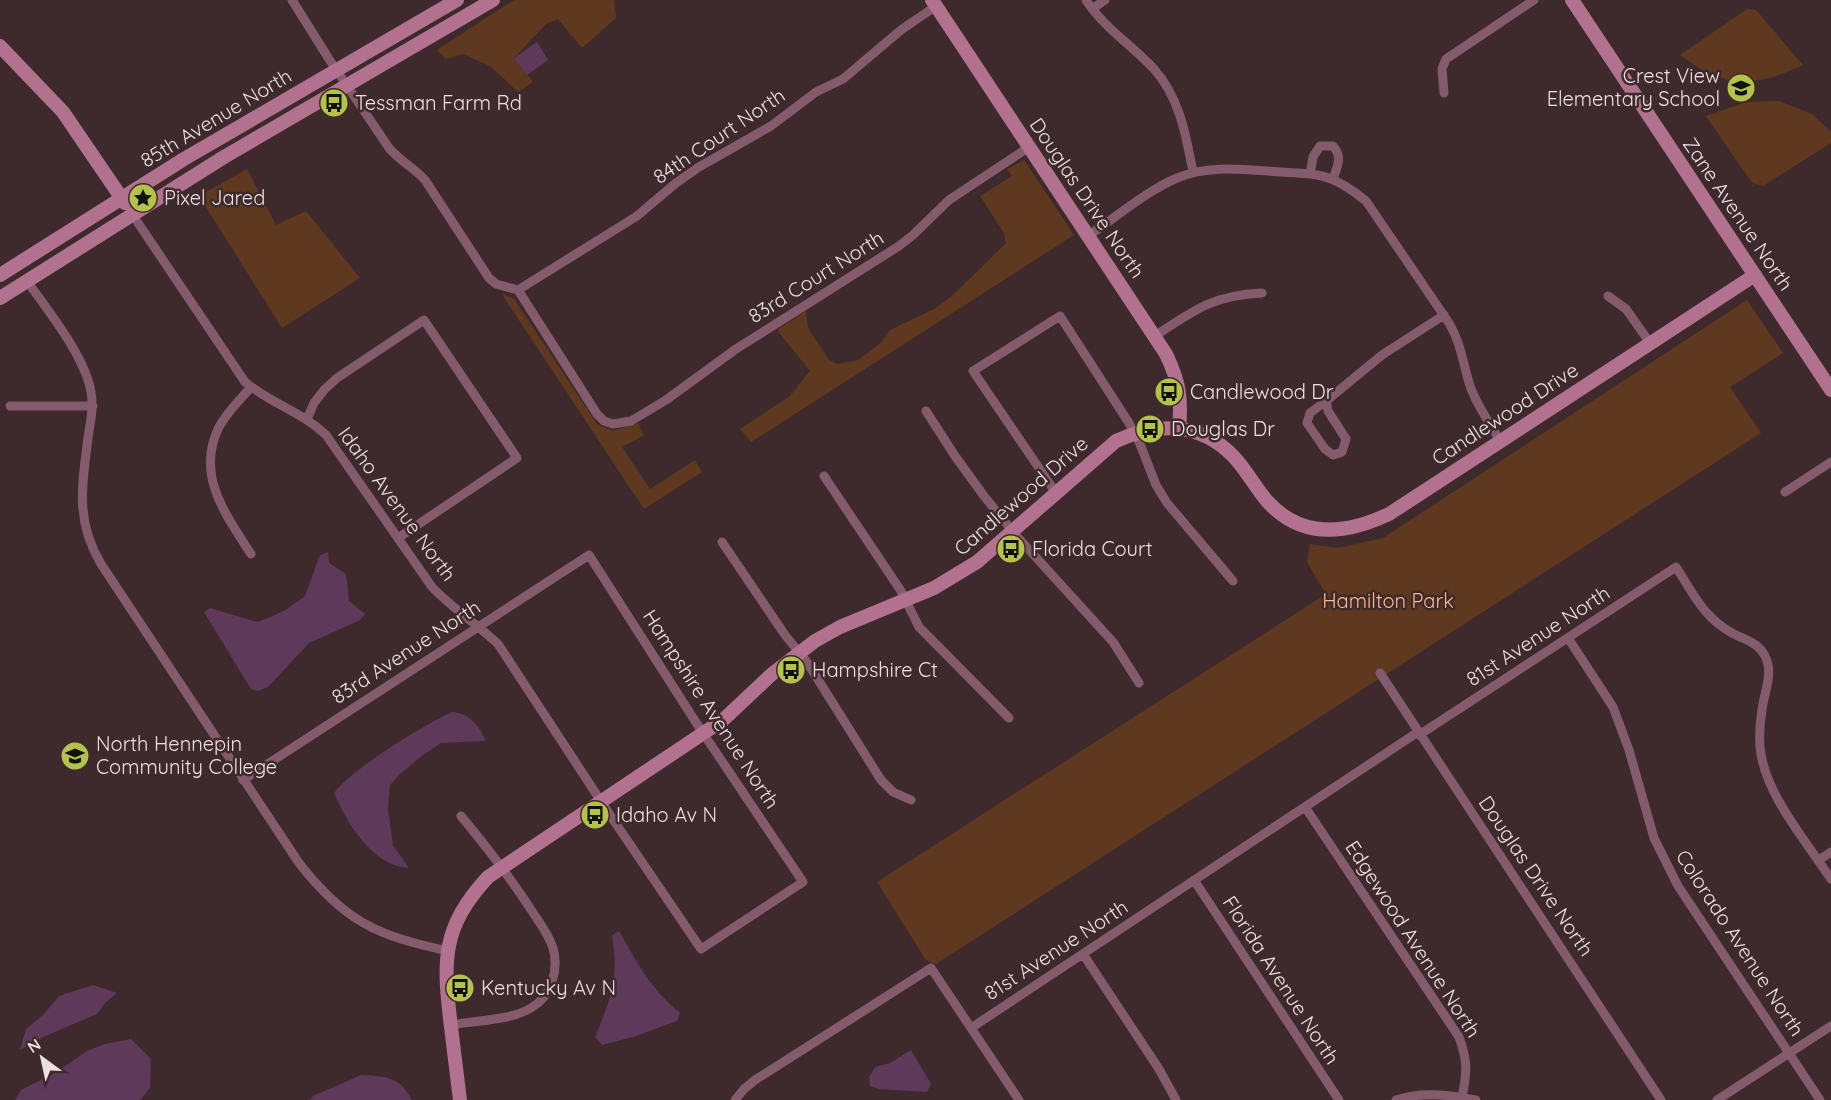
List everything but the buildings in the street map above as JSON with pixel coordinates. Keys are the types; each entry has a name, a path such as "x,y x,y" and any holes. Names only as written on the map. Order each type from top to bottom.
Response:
{"street":[{"path":"292,0 389,148 425,180 489,278 496,284 518,290"},
{"name":"85th Avenue North","path":"0,275 121,198 457,0"},
{"name":"85th Avenue North","path":"0,298 132,214 493,0"},
{"path":"1086,0 1105,25 1155,70 1167,87 1184,125 1193,172"},
{"path":"1092,9 1105,0"},
{"path":"1444,93 1442,69 1446,59 1534,0"},
{"name":"Zane Avenue North","path":"1572,0 1831,390"},
{"name":"Douglas Drive North","path":"934,3 1166,354 1179,384 1181,414 1179,429"},
{"name":"84th Court North","path":"518,290 637,216 699,167 765,129 816,92 843,78 934,3"},
{"path":"0,46 63,112 132,214"},
{"path":"1310,174 1315,151 1320,146 1333,146 1338,152 1339,159 1333,180"},
{"name":"83rd Court North","path":"518,290 597,414 604,421 613,424 632,421 666,400 736,349 899,246 914,235 949,200 1029,147"},
{"path":"1088,236 1174,179 1193,172 1235,169 1310,174 1333,180 1353,190 1366,201 1444,315 1458,337 1476,401 1500,441"},
{"name":"Idaho Avenue North","path":"132,214 237,372 265,398 317,426 334,444 432,586 498,644 701,949"},
{"name":"Candlewood Drive","path":"460,1100 445,971 453,931 462,911 488,877 736,710 771,674 799,652 840,627 906,601 957,576 1013,532 1116,441 1134,433 1165,428 1205,436 1233,456 1269,504 1284,515 1300,524 1331,530 1357,527 1389,514 1755,275"},
{"path":"27,281 81,363 88,380 93,406 82,494 85,531 92,548 299,863 332,902 374,930 406,942 448,951"},
{"path":"1155,336 1197,308 1217,299 1240,294 1262,293"},
{"path":"1608,296 1626,309 1650,343"},
{"path":"1326,401 1328,411 1346,439 1342,452 1333,455 1325,449 1307,423 1310,412 1382,355 1444,315"},
{"path":"1056,493 973,371 1060,316 1134,433 1156,485 1167,503 1233,581"},
{"path":"307,419 314,403 331,384 424,320 517,458 398,538"},
{"path":"251,387 228,413 219,428 210,462 211,479 223,512 251,554"},
{"path":"10,406 93,406"},
{"path":"926,411 955,456 1013,532 1113,642 1139,683"},
{"path":"1785,492 1831,462"},
{"path":"824,476 906,601 919,627 1009,718"},
{"path":"722,542 807,662 881,780 893,792 910,800"},
{"name":"83rd Avenue North","path":"243,780 589,555"},
{"name":"Hampshire Avenue North","path":"589,555 803,882 701,949"},
{"name":"81st Avenue North","path":"971,1028 1305,807 1676,567 1707,613 1734,634 1758,646 1765,655 1769,676 1760,728 1760,748 1764,767 1780,803 1819,860"},
{"name":"Colorado Avenue North","path":"1568,638 1613,707 1629,750 1654,838 1665,863 1820,1100"},
{"name":"Douglas Drive North","path":"1380,673 1661,1100"},
{"name":"Edgewood Avenue North","path":"1305,807 1459,1037 1465,1052 1467,1067 1461,1097"},
{"path":"451,1025 521,1013 533,1007 543,998 553,980 556,960 547,934 502,866 461,816"},
{"path":"1831,852 1819,860 1831,879"},
{"name":"Florida Avenue North","path":"1194,880 1339,1100"},
{"path":"1083,954 1159,1069 1176,1100"},
{"path":"735,1100 755,1080 931,968 1019,1100"},
{"path":"1718,1100 1831,1026"},
{"path":"1396,1100 1442,1094 1476,1100"}],"green space":[{"path":"514,0 614,0 616,18 582,48 558,19 546,24 514,58 533,82 518,92 490,66 463,54 446,59 437,50"},
{"path":"1747,9 1756,10 1803,65 1756,81 1733,81 1708,73 1680,55"},
{"path":"1779,101 1812,114 1831,132 1831,143 1763,186 1752,183 1706,116 1746,102"},
{"path":"1024,160 1074,235 751,442 740,429 790,396 810,371 777,330 806,311 808,328 829,360 838,364 858,360 882,342 890,330 934,309 952,296 1006,243 1004,233 980,196 1012,176 1007,169"},
{"path":"247,169 276,225 306,211 360,278 282,328 199,196"},
{"path":"501,293 514,299 597,424 612,431 638,423 644,435 622,447 650,489 695,460 702,472 644,509"},
{"name":"Hamilton Park","path":"1747,300 1783,353 1730,387 1761,433 936,964 926,960 877,882 1326,594 1307,562 1310,544 1338,548 1383,538"}],"shaded area":[{"path":"537,42 548,60 527,75 514,58"},
{"path":"328,552 329,563 346,574 349,601 365,614 360,620 309,643 268,687 258,691 251,689 204,612 210,608 257,622 271,617 305,596 320,555"},
{"path":"452,712 464,715 473,721 486,741 441,743 423,755 390,785 388,809 393,845 409,868 396,865 384,860 362,841 334,793 356,772 389,748"},
{"path":"619,931 653,985 680,1013 677,1021 633,1037 602,1045 595,1037 605,1011 614,976 612,935"},
{"path":"93,985 117,993 97,1014 43,1037 20,1050 26,1029 43,1015 59,996"},
{"path":"131,1039 151,1059 150,1088 140,1100 15,1100 21,1090 55,1073 87,1051 105,1044"},
{"path":"911,1050 931,1084 927,1092 879,1089 870,1086 869,1077 875,1067 890,1063"},
{"path":"361,1075 391,1079 402,1086 412,1100 310,1100 313,1096"}],"place":[{"name":"Crest View Elementary School","path":"1741,88"},
{"name":"Tessman Farm Rd","path":"334,103"},
{"name":"Pixel Jared","path":"143,198"},
{"name":"Candlewood Dr","path":"1169,392"},
{"name":"Douglas Dr","path":"1150,429"},
{"name":"Florida Court","path":"1011,549"},
{"name":"Hampshire Ct","path":"791,670"},
{"name":"North Hennepin Community College","path":"75,756"},
{"name":"Idaho Av N","path":"595,815"},
{"name":"Kentucky Av N","path":"460,988"}]}
